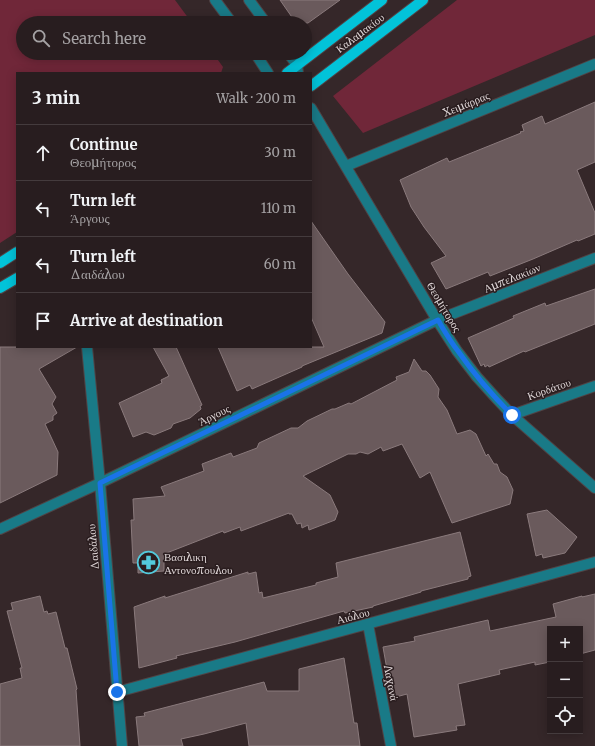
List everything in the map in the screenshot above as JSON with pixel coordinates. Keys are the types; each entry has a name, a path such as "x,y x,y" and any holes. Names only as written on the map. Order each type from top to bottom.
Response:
{"main road":[{"name":"Καλαμακίου","path":"312,58 382,0"},
{"name":"Καλαμακίου","path":"312,85 423,0"},
{"name":"Καλαμακίου","path":"298,69 309,60"},
{"path":"0,263 16,253"},
{"path":"0,288 16,279"}],"street":[{"path":"215,0 227,16"},
{"path":"249,0 261,16"},
{"path":"260,60 267,72"},
{"path":"292,60 298,69"},
{"name":"Χειμάρρας","path":"346,166 595,64"},
{"name":"Θεομήτορος","path":"312,110 457,351 477,377 512,415 595,488"},
{"name":"Αμπελακίων","path":"438,320 595,258"},
{"name":"Άργους","path":"0,529 100,483 438,320"},
{"name":"Δαιδάλου","path":"87,348 122,746"},
{"name":"Κορδάτου","path":"512,415 595,386"},
{"name":"Αιόλου","path":"117,692 595,562"},
{"name":"Λαχανά","path":"368,624 391,746"}],"shaded area":[{"path":"0,0 175,0 187,16 16,16 16,60 218,60 223,67 221,72 16,72 16,233 0,243"},
{"path":"457,0 595,0 595,35 363,133 333,96"}],"building":[{"path":"280,0 340,0 312,20 312,16 291,16"},
{"path":"595,102 595,162 577,170 595,213 595,234 490,276 488,272 446,289 431,263 446,256 411,207 400,180 447,158 449,162 521,133 520,132 524,131 522,125 542,116 545,124"},
{"path":"312,222 348,274 385,322 382,333 302,366 252,389 250,385 237,391 218,348 324,347 312,319"},
{"path":"595,289 595,324 525,352 524,351 489,367 488,365 485,367 484,364 481,366 468,338 514,318 513,316 545,303 546,306"},
{"path":"0,347 75,348 39,369 56,397 52,404 57,413 53,416 53,420 45,424 58,452 57,475 0,503"},
{"path":"154,348 176,348 202,405 200,406 201,409 190,418 173,424 171,428 154,435 146,432 133,437 119,403 162,383 161,380 169,376"},
{"path":"414,359 422,371 426,371 430,375 439,389 438,397 447,410 457,434 470,430 476,434 486,456 488,454 494,464 497,464 500,472 507,477 513,490 510,504 452,523 430,472 420,478 402,444 383,451 381,447 368,454 360,452 356,454 348,454 303,476 330,495 338,512 335,520 309,530 308,525 302,528 301,523 297,524 292,514 289,513 241,531 240,527 224,533 223,531 164,554 164,571 138,573 138,563 133,563 131,520 134,520 133,499 165,496 161,487 204,471 202,464 231,453 233,457 257,448 259,443 291,428 298,428 307,421 332,409 349,403 351,404 397,380 396,377 409,372"},
{"path":"547,510 577,537 565,553 543,558 542,554 536,556 527,514"},
{"path":"460,532 471,576 468,577 468,579 421,591 373,607 345,613 344,611 235,642 176,656 177,658 139,668 134,607 165,596 165,598 248,572 248,574 256,572 259,593 262,592 263,598 316,585 316,583 338,577 336,563"},
{"path":"595,594 595,650 583,653 583,626 547,626 547,663 535,665 535,662 499,670 500,674 458,684 465,725 456,726 457,730 414,737 407,694 392,698 383,647 415,641 414,637 488,620 490,631 556,617 553,604"},
{"path":"40,596 44,612 47,611 48,614 56,612 65,648 67,648 77,689 80,746 0,746 0,684 22,678 20,668 22,668 7,611 13,610 11,603"},
{"path":"344,658 354,723 357,723 360,746 249,746 246,723 181,739 183,746 139,746 136,717 145,716 144,713 264,682 267,691 299,691 299,669"}],"place":[{"name":"Βασιλικη Αντονοπουλου","path":"148,563"}],"route":[{"path":"117,692 100,483 438,320 457,351 477,377 512,415"}]}
